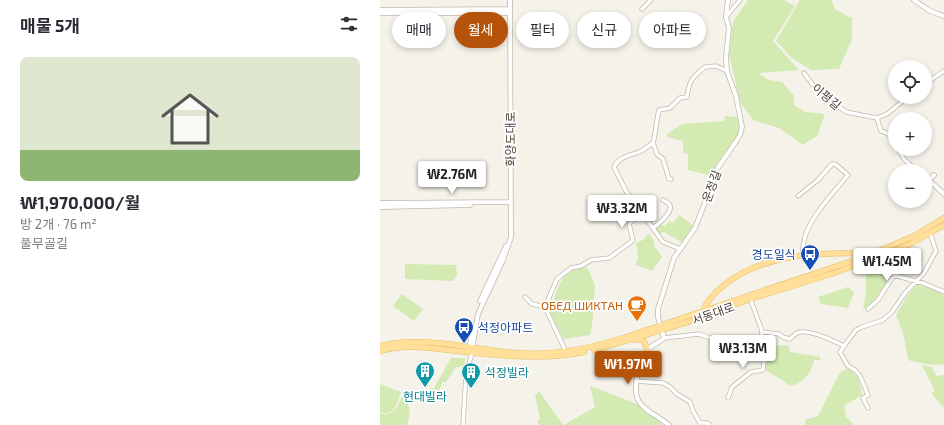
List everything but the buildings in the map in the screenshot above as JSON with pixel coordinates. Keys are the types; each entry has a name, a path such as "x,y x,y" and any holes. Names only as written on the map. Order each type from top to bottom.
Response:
{"main road":[{"name":"서동대로","path":"380,351 390,348 419,347 517,353 566,352 594,346 661,327 698,319 749,297 875,253 914,236 944,218"},
{"name":"서동대로","path":"380,346 415,342 532,357 559,356 587,352 632,339 703,310 831,274 887,254 944,225"},
{"name":"서동대로","path":"703,310 716,291 743,271 776,259 840,252 875,253"},
{"path":"632,339 640,339 644,341 648,349"}],"street":[{"name":"화양도대로","path":"471,350 478,314 509,237 509,0"},
{"path":"642,9 651,0"},
{"name":"운정길","path":"664,338 658,317 658,309 674,258 695,228 717,169 740,135 742,127 736,96 727,71 726,50 729,28 726,17 728,0"},
{"path":"726,17 740,0"},
{"path":"914,0 930,11 944,16"},
{"path":"380,10 509,11"},
{"path":"380,13 428,11"},
{"path":"671,179 669,179 663,159 657,154 653,143 657,128 656,121 659,110 670,108 680,98 687,97 689,84 692,79 705,67 716,66 727,71"},
{"path":"932,79 944,71"},
{"name":"이평길","path":"804,73 812,84 846,112 877,118"},
{"path":"888,134 881,131 877,118 887,114 899,104"},
{"path":"653,143 639,152 626,155 616,163 614,167 626,191 663,242 680,249"},
{"path":"903,156 910,164"},
{"path":"798,196 818,180 832,164 835,164 848,175 823,205 808,228 805,235 802,256"},
{"path":"932,183 944,194"},
{"path":"653,228 664,219 669,211 670,208 668,203 663,200"},
{"path":"380,204 510,204"},
{"path":"380,207 510,204"},
{"path":"566,352 545,307 558,279 571,268 581,266 591,260 609,258 631,242 633,240 629,224 641,212"},
{"path":"868,408 863,398 868,395 864,388 863,382 855,370 848,366 840,352 856,330 862,326 883,320 892,312 905,293 924,272 936,251 930,233"},
{"path":"869,260 886,273 923,283 944,292"},
{"path":"868,309 878,300 894,276"},
{"path":"525,297 532,304 545,307"},
{"path":"728,398 732,387 751,372 763,370 765,354 761,338 762,332 749,297"},
{"path":"762,332 779,334 790,339 798,332 805,332 832,340 844,346"},
{"path":"669,425 642,406 638,401 636,381 642,360 648,349 664,338 699,334 727,344 734,340 761,338"},
{"path":"463,425 466,373 471,350"},
{"path":"636,381 663,383 670,387 677,394 692,404 693,411 700,424 707,423 710,425"}],"green space":[{"path":"748,0 784,0 795,6 773,41 799,70 758,73 769,80 782,82 794,96 794,105 805,112 825,114 817,136 803,145 779,128 753,120 740,102 729,54 733,22"},
{"path":"800,0 831,0 836,10 852,18 852,39 839,69 811,70 792,58 776,41"},
{"path":"725,116 738,117 738,134 717,164 712,176 688,170 688,154 683,153 683,141 667,137 667,134 682,124 724,121"},
{"path":"679,215 694,226 685,244 664,232 659,234 654,228 660,224 664,226 670,221 673,223"},
{"path":"649,233 654,241 654,246 662,257 652,271 636,265 638,257 636,243 643,240"},
{"path":"405,264 456,265 457,276 453,281 405,279"},
{"path":"871,266 890,277 876,299 865,309 863,308 866,294 866,268"},
{"path":"587,267 595,285 590,335 564,339 550,314 555,296 563,278 567,274 574,270"},
{"path":"917,285 931,288 944,295 944,364 939,365 921,363 908,360 904,336 896,315 907,296"},
{"path":"848,287 854,293 848,308 821,304 818,297"},
{"path":"402,294 423,309 414,321 393,306"},
{"path":"788,345 790,352 820,357 820,360 814,360 809,373 803,380 791,386 767,371 765,368 767,346"},
{"path":"451,358 465,358 464,366 456,367 446,382 442,382 440,389 431,396 430,388 434,388"},
{"path":"922,365 932,367 936,376 944,375 944,408 931,393 935,391"},
{"path":"847,369 854,373 860,383 862,391 862,395 844,406 846,417 854,425 806,425 805,420 818,416 840,372"},
{"path":"380,384 401,392 396,406 388,414 380,412"},
{"path":"590,386 637,404 663,425 564,425 595,407"},
{"path":"539,391 563,425 540,425 537,422 540,419 535,395"},
{"path":"402,396 409,406 407,425 380,425 380,413 388,415 398,406"}],"place":[{"name":"경도일식","path":"810,271"},
{"name":"ОБЕД ШИКТАН","path":"637,322"},
{"name":"석정아파트","path":"464,344"},
{"name":"현대빌라","path":"425,388"},
{"name":"석정빌라","path":"471,389"}]}
